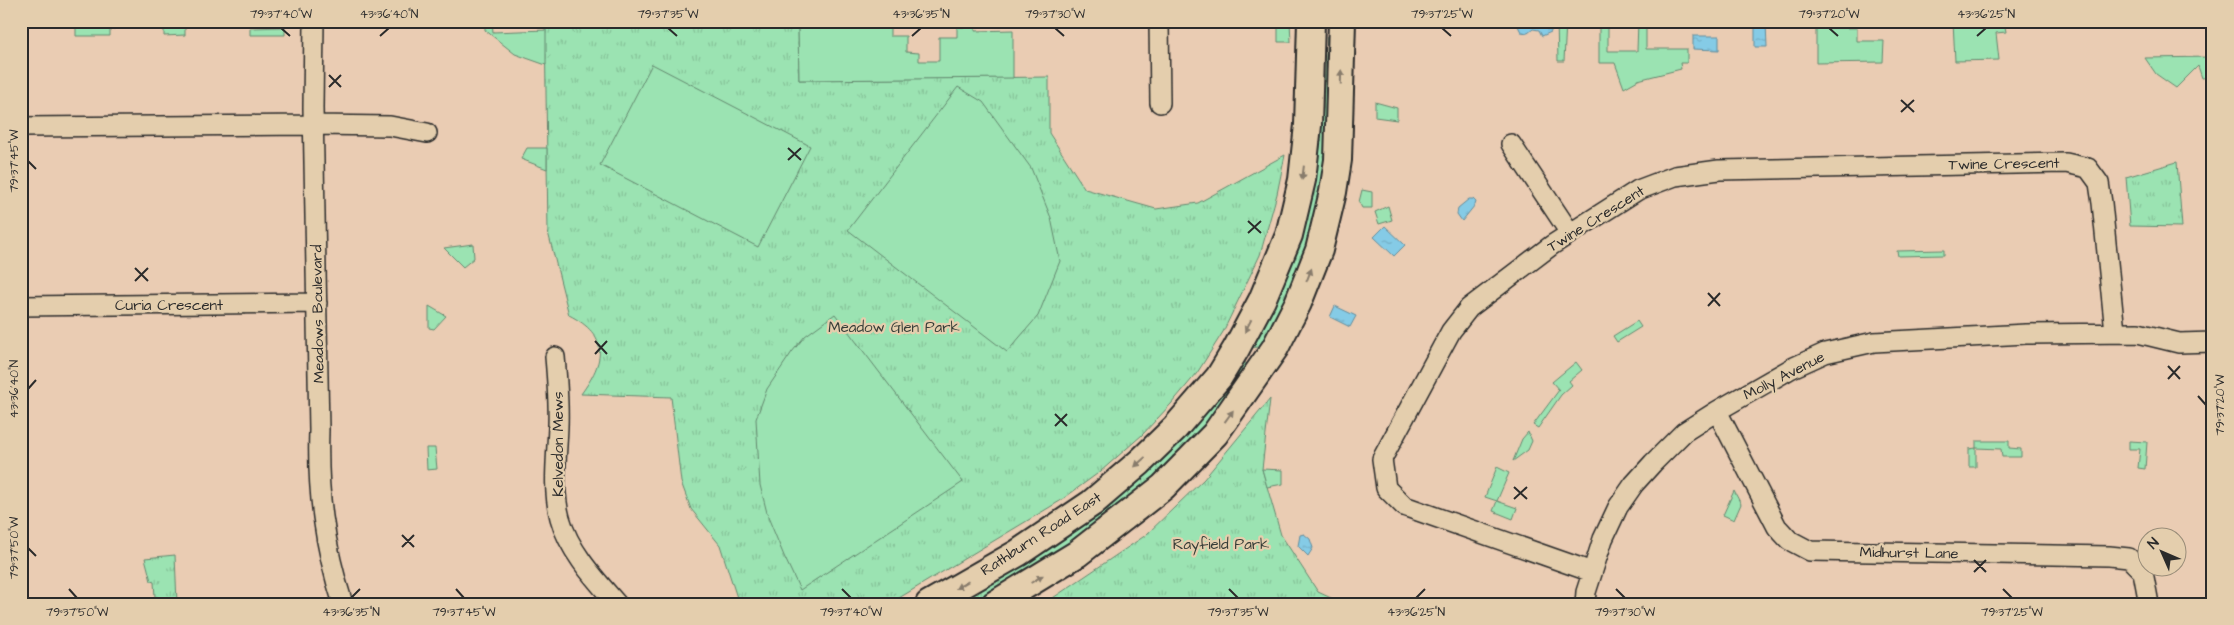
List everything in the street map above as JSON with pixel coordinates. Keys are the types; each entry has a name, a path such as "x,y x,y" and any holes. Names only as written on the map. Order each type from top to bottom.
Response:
{"street":[{"name":"Meadows Boulevard","path":"314,21 318,471 331,564 343,604"},
{"path":"1159,21 1160,103"},
{"name":"Rathburn Road East","path":"929,604 1018,553 1092,503 1140,462 1175,428 1219,377 1262,300 1289,235 1302,180 1307,134 1311,21"},
{"path":"995,604 1077,554 1163,487 1198,454 1226,420 1275,348 1298,302 1318,250 1338,160 1342,21"},
{"path":"21,127 315,125 390,126 427,132"},
{"path":"1511,144 1570,233"},
{"name":"Twine Crescent","path":"1592,572 1404,506 1386,488 1382,459 1451,331 1469,308 1492,288 1570,233 1638,190 1675,176 1719,170 2066,163 2088,168 2098,183 2102,203 2115,332"},
{"name":"Curia Crescent","path":"21,306 317,303"},
{"name":"Molly Avenue","path":"1585,604 1586,592 1592,572 1607,531 1618,507 1634,484 1684,432 1792,368 1825,353 1874,342 2026,334 2115,332 2138,333 2179,343 2213,342"},
{"name":"Kelvedon Mews","path":"555,357 558,415 556,496 560,519 569,539 590,573 617,604"},
{"name":"Midhurst Lane","path":"1717,411 1777,527 1789,540 1810,551 2109,556 2128,558 2143,572 2149,604"}],"green space":[{"path":"114,21 114,29 110,30 110,36 76,36 76,22"},
{"path":"485,21 492,21 493,32 546,30 546,65 515,54 485,30"},
{"name":"Meadow Glen Park","path":"545,21 798,21 799,80 1049,77 1049,133 1085,189 1156,209 1198,203 1285,155 1277,194 1260,255 1223,332 1197,373 1142,435 1101,471 1060,501 889,604 739,604 720,545 691,509 681,482 671,397 581,394 595,371 599,360 599,350 592,332 569,315 548,232"},
{"path":"870,21 890,21 890,36 906,36 906,52 919,53 919,61 939,61 939,37 957,37 957,27 975,27 975,31 1013,30 1013,78 799,80 798,26 870,25"},
{"path":"1278,21 1290,21 1291,42 1278,42"},
{"path":"1557,21 1566,21 1564,61 1558,61"},
{"path":"1599,21 1608,22 1608,51 1637,51 1638,21 1646,21 1646,49 1687,49 1687,63 1680,63 1681,69 1638,80 1624,88 1615,63 1599,63"},
{"path":"1953,21 2004,21 2006,32 1996,33 1999,60 1955,61"},
{"path":"185,26 185,35 164,36 164,27"},
{"path":"285,27 285,35 250,35 250,28"},
{"path":"1816,28 1857,28 1857,41 1884,41 1883,62 1816,63"},
{"path":"1327,36 1328,140 1312,241 1265,346 1249,348 1314,185 1321,141"},
{"path":"2213,57 2213,77 2202,78 2198,66 2176,88 2156,74 2145,58"},
{"path":"652,64 810,146 758,247 600,165"},
{"path":"958,87 983,102 1031,168 1051,218 1060,261 1038,316 1007,352 848,230"},
{"path":"1375,102 1397,108 1397,120 1375,117"},
{"path":"527,148 547,148 547,169 521,159"},
{"path":"2177,162 2182,227 2130,226 2126,177"},
{"path":"1362,190 1372,192 1372,208 1362,208 1359,202"},
{"path":"1388,206 1392,220 1379,224 1375,212"},
{"path":"473,244 474,258 463,267 444,248"},
{"path":"1944,250 1944,255 1898,256 1897,251"},
{"path":"429,306 446,316 434,329 429,328"},
{"path":"835,314 963,482 800,590 768,517 760,485 756,419 767,389 792,352 805,336"},
{"path":"1637,321 1641,327 1617,342 1613,336"},
{"path":"1240,360 1253,367 1222,411 1148,489 982,604 952,604 979,586"},
{"path":"1576,362 1582,370 1569,381 1572,385 1561,395 1538,428 1533,425 1559,390 1552,382"},
{"name":"Rayfield Park","path":"1270,399 1262,469 1281,535 1318,592 1344,604 1044,604 1146,535 1204,479"},
{"path":"1528,432 1532,441 1528,450 1513,461 1522,439"},
{"path":"1976,441 2009,441 2009,448 2021,449 2021,457 2002,457 2001,449 1976,448"},
{"path":"2129,441 2147,442 2145,469 2138,468 2140,449 2129,449"},
{"path":"426,448 435,448 437,469 427,470"},
{"path":"1976,448 1976,467 1969,467 1969,449"},
{"path":"1497,467 1509,473 1497,501 1485,497"},
{"path":"1262,469 1283,470 1283,484 1267,487"},
{"path":"1734,491 1741,504 1734,520 1723,515"},
{"path":"1497,501 1517,508 1513,519 1493,511"},
{"path":"175,555 177,604 159,604 158,597 155,597 154,582 151,581 145,558"}],"water":[{"path":"1519,21 1549,21 1551,32 1542,36 1539,30 1533,29 1528,33 1521,32 1518,26"},
{"path":"1766,23 1767,47 1755,47 1755,24"},
{"path":"1693,36 1719,36 1719,50 1693,49"},
{"path":"1469,199 1473,199 1476,202 1462,221 1457,214 1458,208"},
{"path":"1385,226 1405,245 1394,256 1374,237"},
{"path":"1335,306 1356,316 1350,327 1330,317"},
{"path":"1304,534 1310,539 1313,548 1308,556 1298,546 1300,535"}]}
